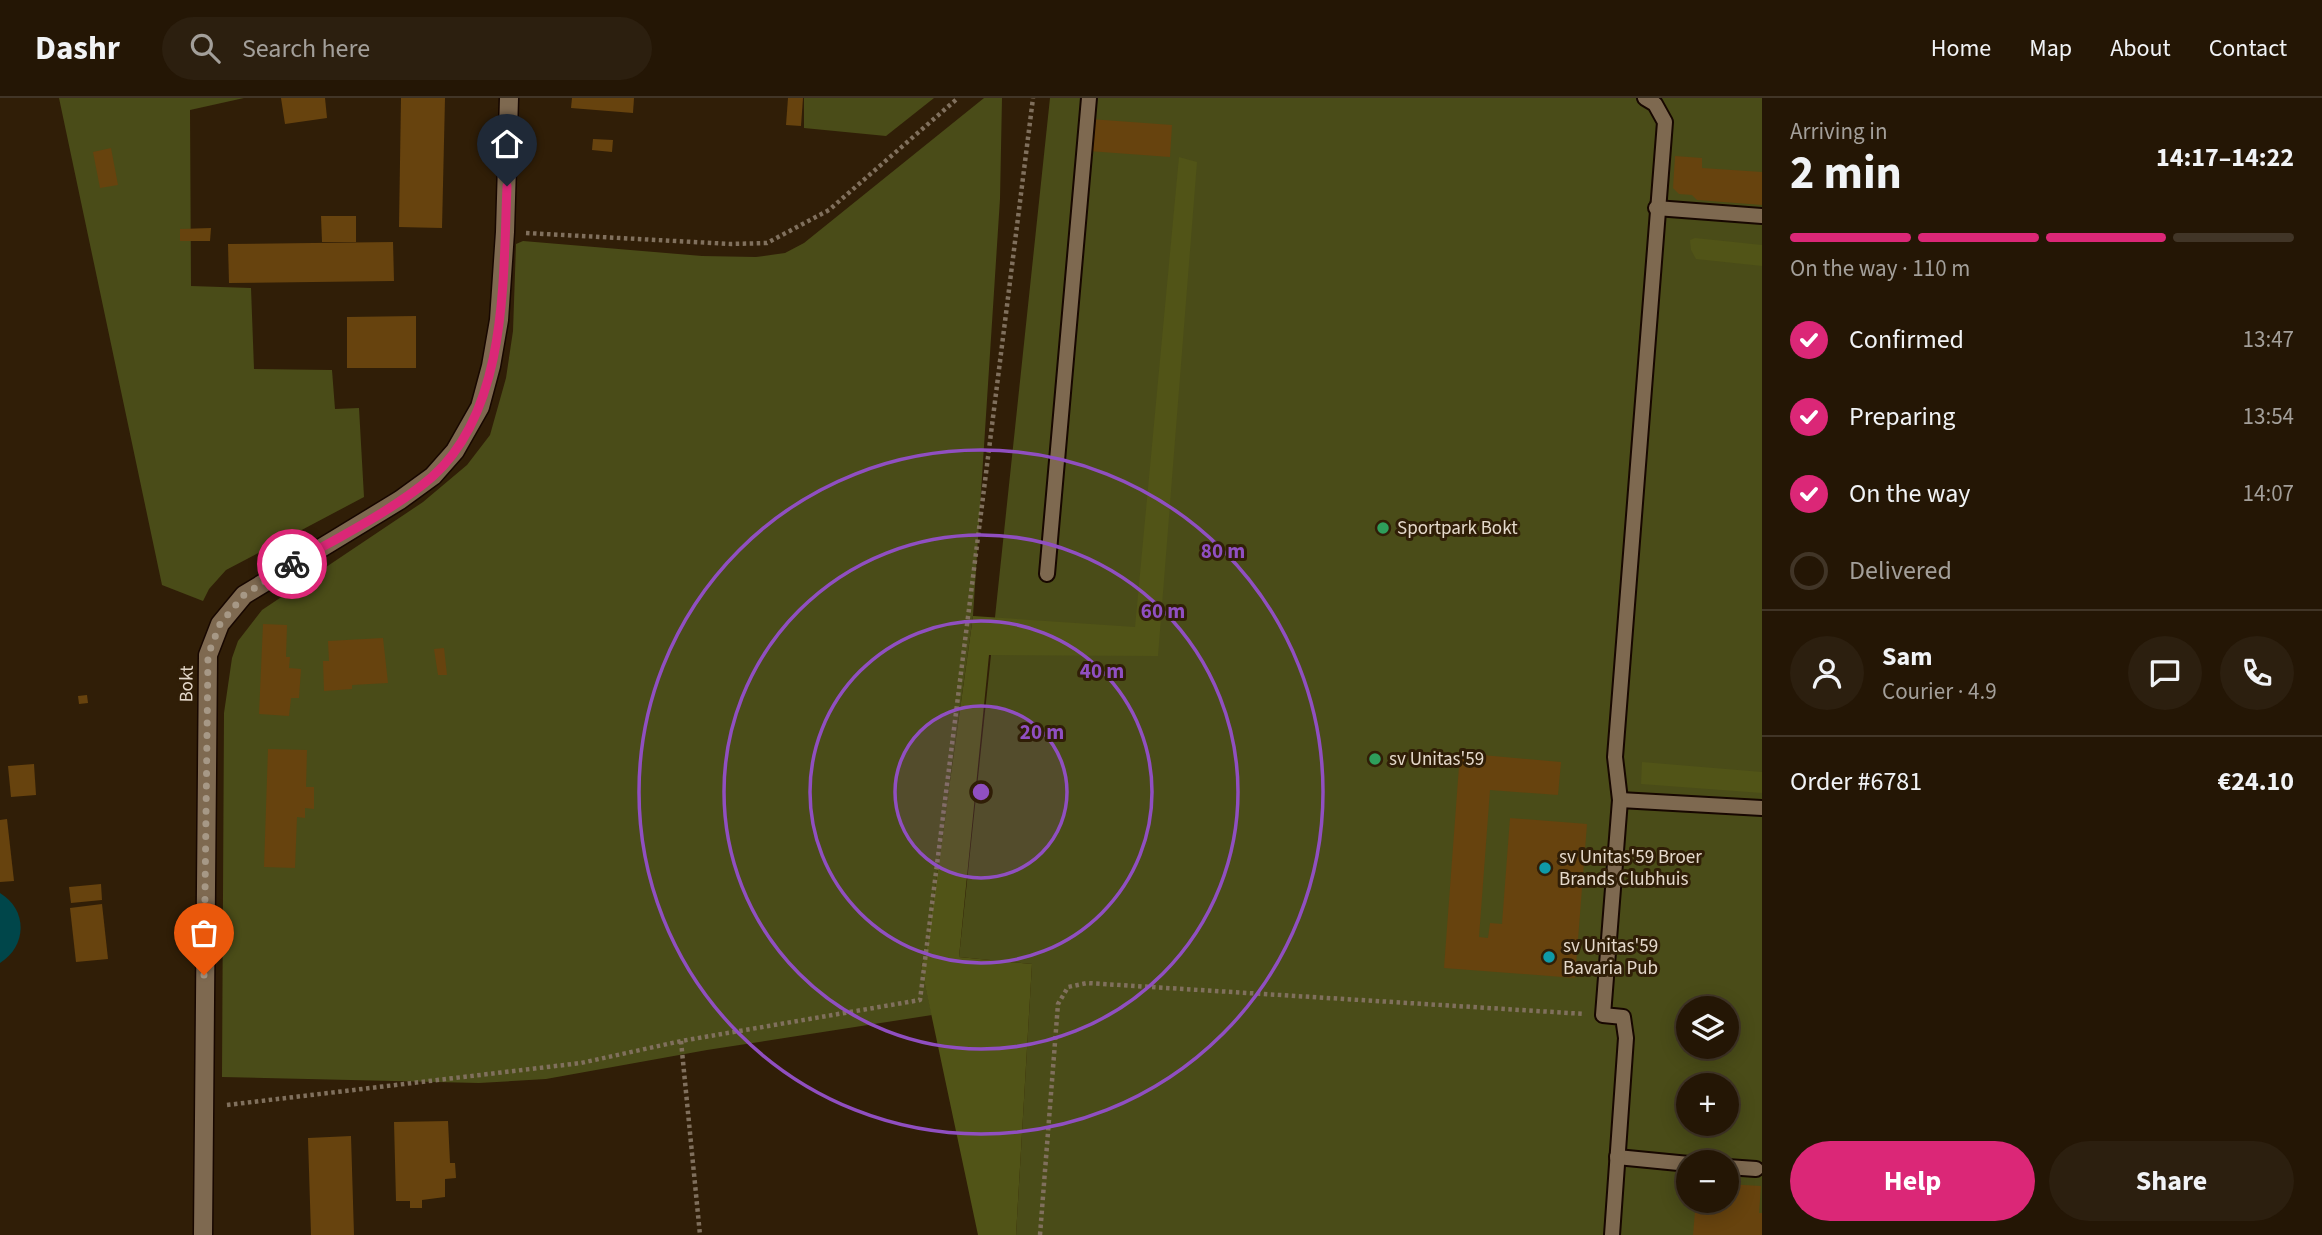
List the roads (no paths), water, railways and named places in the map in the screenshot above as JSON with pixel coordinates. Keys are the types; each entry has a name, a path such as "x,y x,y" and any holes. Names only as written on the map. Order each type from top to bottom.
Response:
{"street":[{"name":"Bokt","path":"202,1235 208,655 220,624 244,595 400,500 433,476 455,451 480,407 499,320 509,98"}],"lane":[{"path":"1047,575 1089,98"},
{"path":"1612,1235 1626,1038 1623,1017 1603,1015 1620,800 1615,757 1656,208 1665,122 1656,104 1645,98"},
{"path":"1656,208 1762,216"},
{"path":"1620,800 1762,808"},
{"path":"1617,1157 1676,1163"},
{"path":"1739,1168 1756,1169"}],"water":[{"path":"0,893 16,909 21,928 15,947 0,963"}],"place":[{"name":"Sportpark Bokt","path":"1383,528"},
{"name":"sv Unitas'59","path":"1375,759"},
{"name":"sv Unitas'59 Broer Brands Clubhuis","path":"1545,868"},
{"name":"sv Unitas'59 Bavaria Pub","path":"1549,957"}]}
